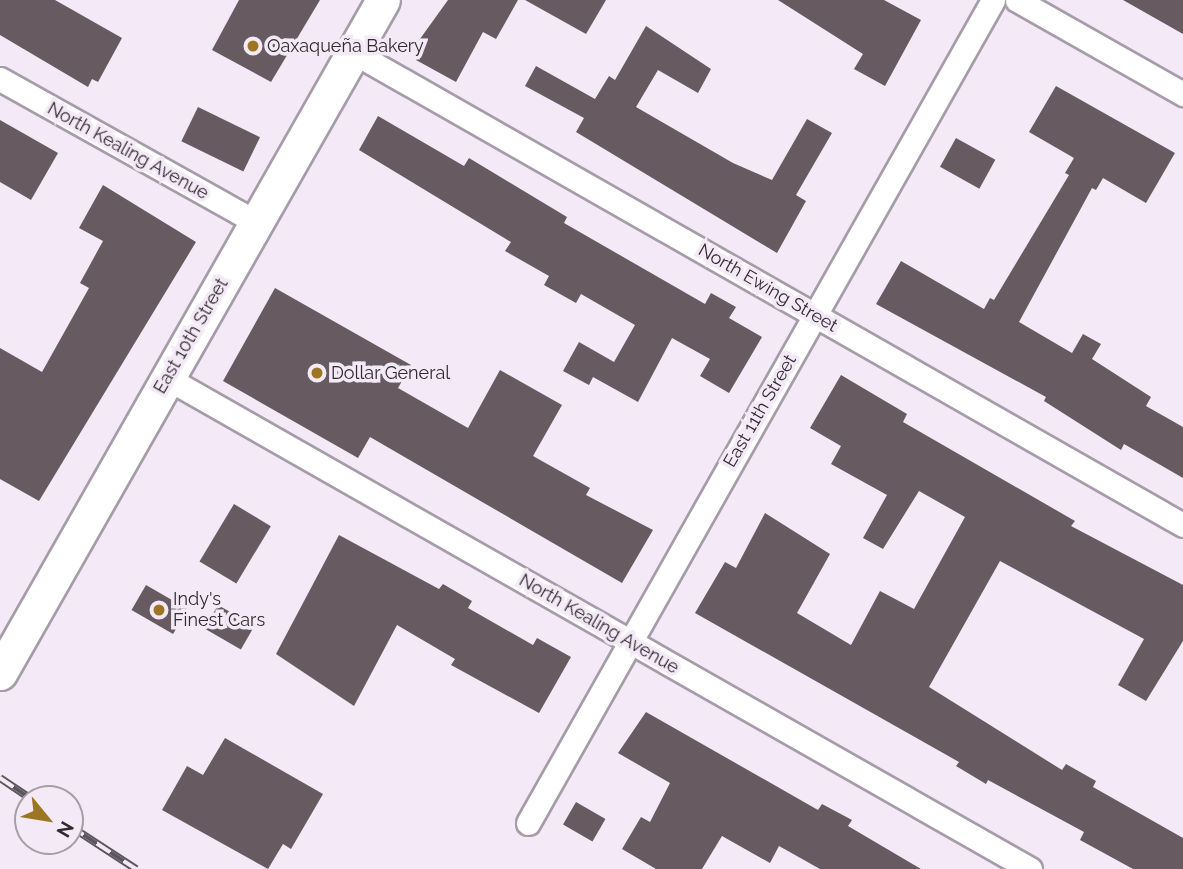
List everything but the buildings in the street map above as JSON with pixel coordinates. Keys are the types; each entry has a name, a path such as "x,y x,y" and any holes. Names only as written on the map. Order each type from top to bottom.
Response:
{"main road":[{"name":"East 10th Street","path":"0,673 383,0"}],"street":[{"name":"East 11th Street","path":"528,823 993,0"},
{"path":"1017,0 1183,94"},
{"name":"North Ewing Street","path":"353,52 1183,524"},
{"name":"North Kealing Avenue","path":"0,79 256,222"},
{"name":"North Kealing Avenue","path":"167,378 1030,869"}],"railway":[{"path":"0,778 14,787"},
{"path":"84,835 136,869"}],"place":[{"name":"Oaxaqueña Bakery","path":"253,46"},
{"name":"Dollar General","path":"317,373"},
{"name":"Indy's Finest Cars","path":"159,610"}]}
